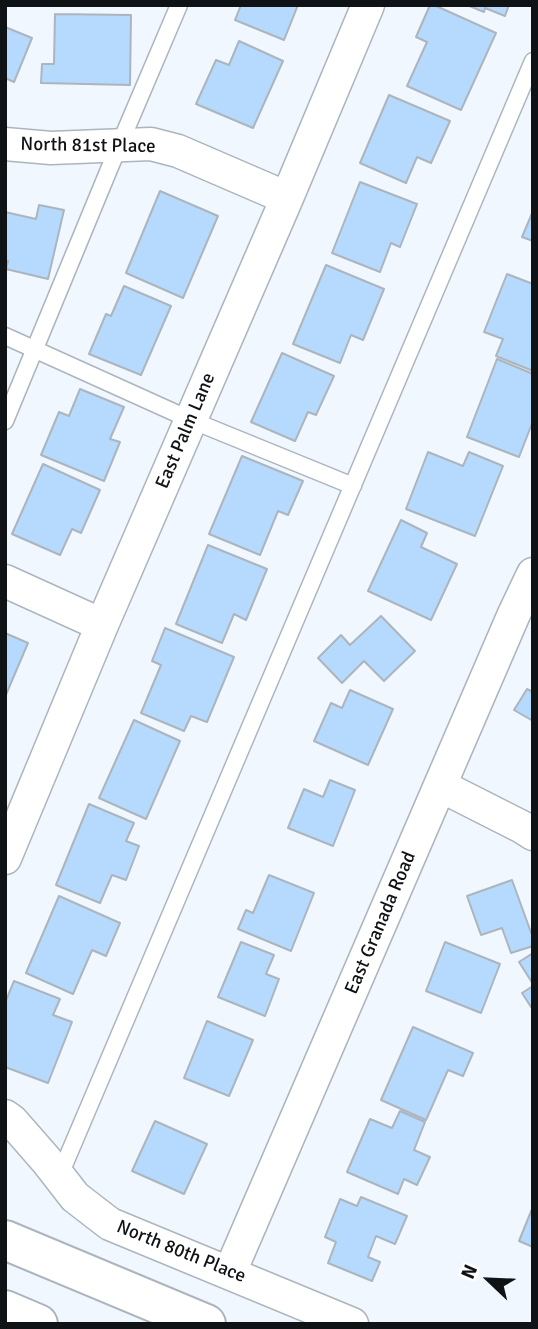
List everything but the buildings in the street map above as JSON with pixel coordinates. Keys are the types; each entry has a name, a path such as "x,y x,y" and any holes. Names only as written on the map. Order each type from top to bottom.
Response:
{"main road":[{"path":"5,1240 206,1324"},
{"path":"5,1310 38,1324"}],"street":[{"name":"East Palm Lane","path":"5,858 368,5"},
{"name":"North 81st Place","path":"5,144 51,148 151,144 178,151 287,198"},
{"name":"East Granada Road","path":"230,1272 533,575"},
{"path":"5,581 102,625"},
{"path":"441,786 533,834"},
{"name":"North 80th Place","path":"5,1116 75,1197 110,1224 352,1324"}],"lane":[{"path":"5,421 179,5"},
{"path":"59,1177 533,61"},
{"path":"5,337 191,420 353,486"}]}
